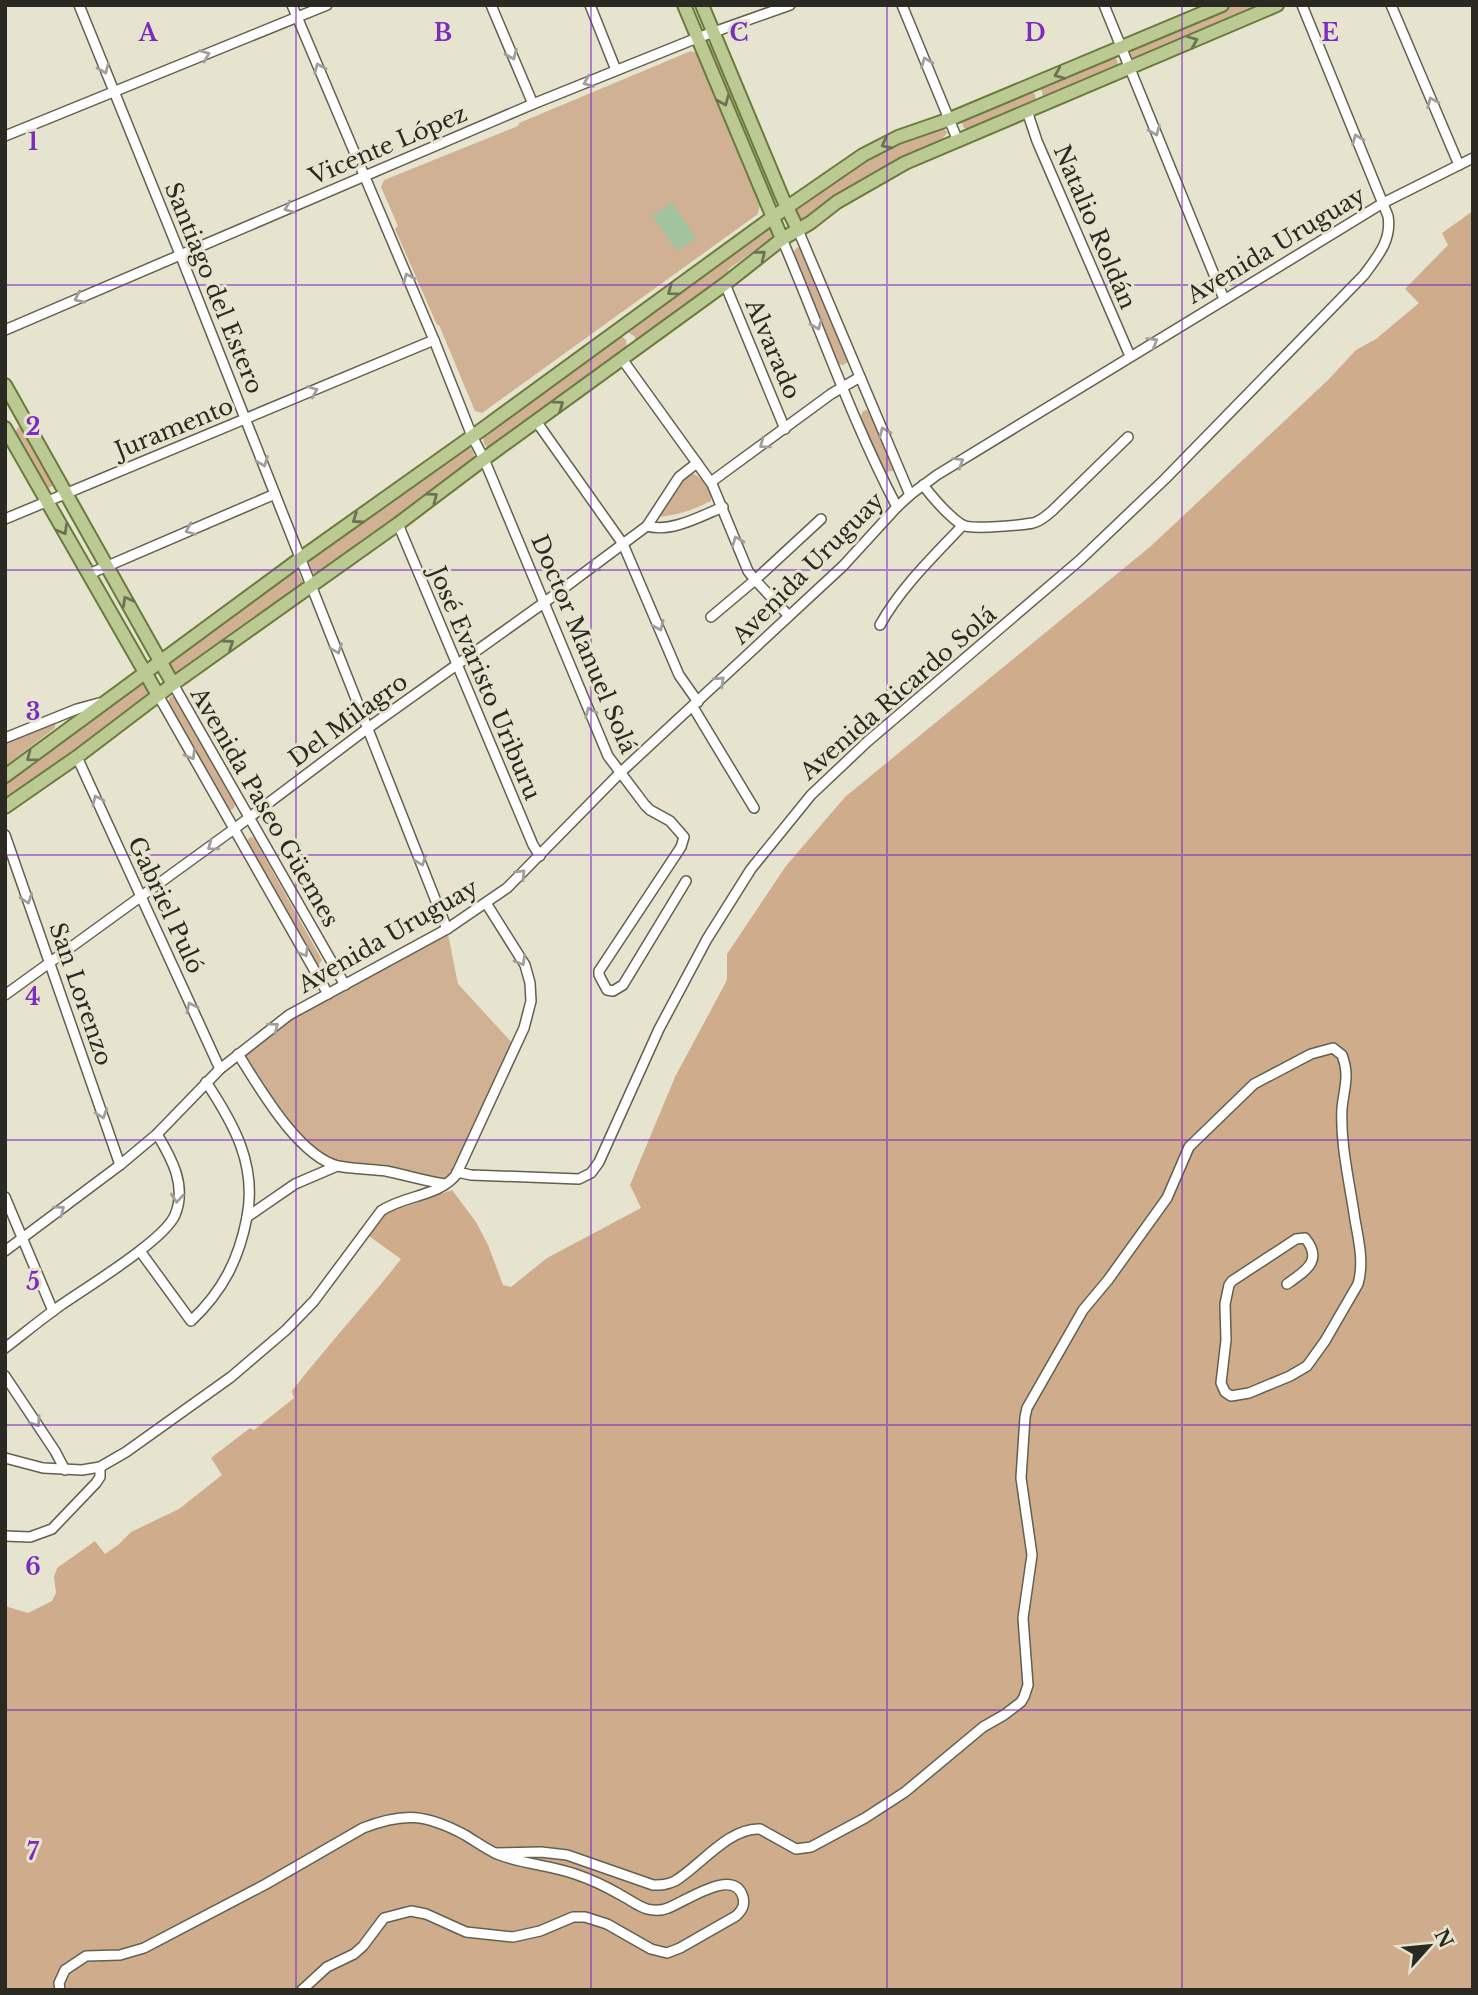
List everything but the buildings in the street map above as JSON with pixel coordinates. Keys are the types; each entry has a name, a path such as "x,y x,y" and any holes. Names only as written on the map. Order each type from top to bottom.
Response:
{"main road":[{"path":"684,5 782,239"},
{"path":"702,5 797,230"},
{"path":"5,776 300,558 863,155 898,137 950,119 1222,5"},
{"path":"5,807 398,524 725,285 782,239 836,202 905,163 1278,5"},
{"path":"1030,86 1040,93 1034,109"},
{"path":"617,331 628,334 631,344 626,356"},
{"path":"5,385 173,684"},
{"path":"24,419 5,429 158,695"}],"street":[{"name":"Santiago del Estero","path":"79,5 447,929"},
{"name":"Doctor Manuel Solá","path":"292,5 608,756 645,806 666,817 684,836 681,847 599,971 607,990 612,991 623,985 686,881"},
{"path":"5,136 327,5"},
{"path":"491,5 533,104"},
{"path":"590,5 616,71"},
{"name":"Vicente López","path":"5,330 533,104 697,38 790,5"},
{"path":"902,5 958,141"},
{"path":"1104,5 1224,299"},
{"name":"Avenida Ricardo Solá","path":"457,1172 471,1175 579,1179 596,1168 659,1029 685,980 739,887 811,795 847,760 1080,560 1165,479 1364,275 1388,238 1388,216 1301,5"},
{"path":"1391,5 1459,165"},
{"name":"Natalio Roldán","path":"1034,109 1029,117 1037,141 1130,356"},
{"name":"Avenida Uruguay","path":"5,1251 157,1135 220,1069 289,1015 447,929 507,888 620,773 843,566 897,507 923,485 1382,202 1473,158"},
{"path":"797,230 910,495"},
{"path":"782,239 842,387 897,507"},
{"name":"Alvarado","path":"725,285 785,429"},
{"name":"Juramento","path":"5,519 434,340"},
{"path":"626,356 711,482 748,570 789,616"},
{"path":"711,482 842,387 860,377"},
{"path":"536,421 623,544 679,675 754,808"},
{"path":"923,485 962,525 976,528 1032,523 1052,511 1128,437"},
{"name":"Del Milagro","path":"5,995 249,818 368,727 648,526 648,522 679,477 697,463"},
{"path":"89,574 275,494"},
{"path":"648,526 674,526 723,507"},
{"path":"711,617 821,519"},
{"name":"José Evaristo Uriburu","path":"398,524 456,665 540,856"},
{"path":"880,625 919,572 962,525"},
{"name":"Avenida Paseo Güemes","path":"173,684 345,985"},
{"name":"Avenida Paseo Güemes","path":"158,695 328,993"},
{"path":"5,738 77,709 104,702"},
{"name":"Gabriel Puló","path":"77,757 220,1069"},
{"name":"San Lorenzo","path":"5,835 120,1165"},
{"path":"5,1458 43,1468 88,1470 126,1452 231,1377 286,1331 314,1301 382,1211 446,1185 457,1172 524,1028 531,1001 525,965 486,903"},
{"path":"495,1853 541,1852 567,1855 653,1885 665,1885 675,1881 729,1839 753,1828 760,1829 796,1849 811,1847 865,1818 905,1792 983,1727 1021,1702 1028,1685 1023,1618 1032,1555 1021,1478 1027,1408 1083,1310 1115,1271 1167,1198 1189,1146 1254,1084 1311,1054 1333,1048 1342,1055 1347,1080 1343,1114 1345,1157 1360,1249 1361,1275 1325,1342 1307,1366 1248,1393 1231,1396 1225,1392 1221,1383 1226,1340 1225,1304 1229,1285 1296,1239 1305,1238 1311,1245 1310,1266 1287,1284"},
{"path":"238,1054 286,1126 318,1156 337,1166 389,1172 446,1185"},
{"path":"140,1251 191,1321 209,1303 235,1262 247,1217 250,1191 247,1164 232,1122 206,1082"},
{"path":"5,1348 140,1251 162,1234 172,1221 179,1195 177,1172 157,1135"},
{"path":"247,1217 295,1184 337,1166"},
{"path":"5,1197 53,1311"},
{"path":"5,1376 65,1470"},
{"path":"5,1536 30,1537 52,1529 96,1483 100,1477 100,1466"},
{"path":"60,1990 59,1983 65,1970 86,1956 120,1955 144,1948 266,1884 363,1828 401,1816 429,1820 461,1833 495,1853 573,1873 647,1909 660,1911 670,1908 713,1886 736,1887 744,1900 743,1908 736,1916 667,1953 651,1949 607,1924 585,1917 573,1917 540,1931 513,1937 466,1932 426,1914 411,1911 394,1914 384,1918 354,1954 327,1967 302,1990"}],"shaded area":[{"path":"1229,5 1266,5 1139,59 1130,55 1133,46"},
{"path":"712,42 778,198 772,201 706,45"},
{"path":"691,51 697,53 760,204 758,214 482,413 475,411 395,229 398,226 381,187 384,180 518,126 519,123"},
{"path":"1109,57 1117,60 1118,65 1114,69 1043,100 1042,91 1037,87"},
{"path":"1028,91 1035,94 1036,101 971,132 963,127 962,120"},
{"path":"942,128 948,132 942,139 847,189 802,220 796,215 799,206 867,161 903,142"},
{"path":"672,202 696,238 677,251 652,216"},
{"path":"1473,211 1473,1990 5,1990 5,1606 28,1613 52,1601 56,1593 54,1577 57,1568 95,1541 105,1554 131,1532 179,1509 222,1475 211,1458 250,1428 254,1430 294,1398 292,1391 401,1259 366,1234 384,1214 452,1190 476,1222 503,1285 511,1287 547,1258 641,1208 630,1185 675,1077 727,980 727,954 786,866 845,797 1151,546 1328,380 1356,350 1376,339 1419,303 1405,289 1448,245 1442,233"},
{"path":"772,227 775,233 773,237 729,269 727,277 634,345 635,337 627,331 767,228"},
{"path":"798,247 802,248 848,358 848,362 843,365 837,364 791,254"},
{"path":"616,337 626,340 627,349 494,446 487,447 484,444 483,437 487,431"},
{"path":"866,410 870,412 894,467 893,471 884,472 861,417"},
{"path":"18,427 22,429 52,482 49,488 44,486 15,433"},
{"path":"467,446 472,449 474,455 470,464 317,575 311,570 310,559"},
{"path":"692,473 706,484 711,501 685,512 658,517 682,479"},
{"path":"292,571 298,572 303,582 301,586 180,674 175,673 171,659"},
{"path":"140,683 148,691 147,697 5,798 5,782"},
{"path":"171,696 235,804 231,810 168,702"},
{"path":"55,724 55,728 5,766 5,744"},
{"path":"250,837 254,838 322,960 319,965 314,964 247,841"},
{"path":"447,929 458,984 515,1046 461,1164 448,1179 440,1181 337,1166 306,1146 238,1054 292,1013"}]}
